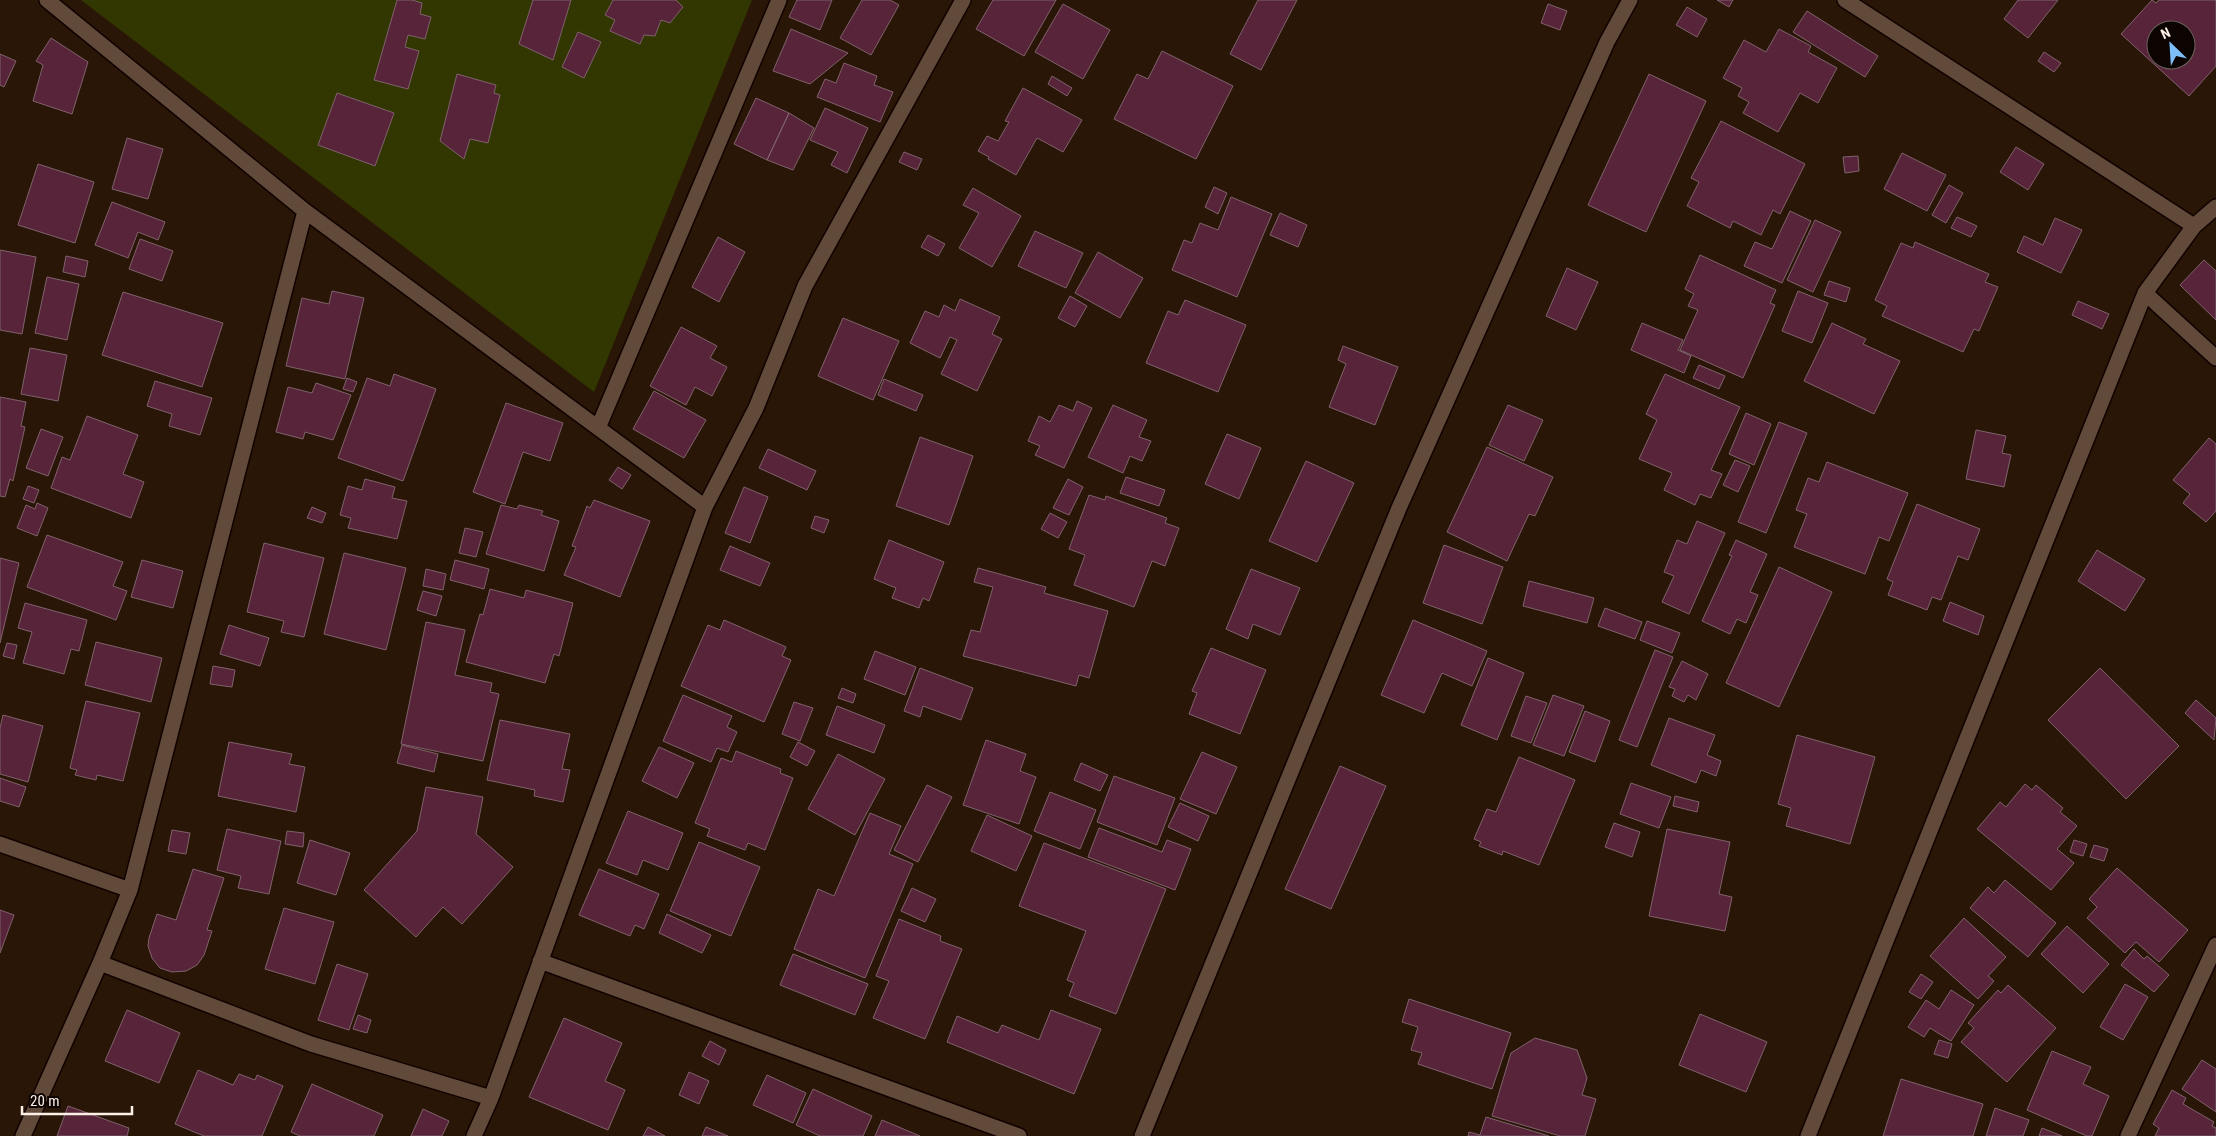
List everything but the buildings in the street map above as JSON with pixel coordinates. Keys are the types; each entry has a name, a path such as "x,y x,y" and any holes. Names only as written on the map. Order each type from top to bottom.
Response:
{"street":[{"path":"47,0 305,211 705,507"},
{"path":"598,428 779,0"},
{"path":"474,1136 491,1098 705,507 756,408 805,286 962,0"},
{"path":"1142,1136 1400,508 1607,42 1630,0"},
{"path":"1845,0 2194,226"},
{"path":"1808,1136 2145,293 2194,226 2216,206"},
{"path":"23,1136 100,963 130,890 305,211"},
{"path":"2145,293 2216,358"},
{"path":"0,844 130,890"},
{"path":"2128,1136 2216,944"},
{"path":"540,961 1019,1136"},
{"path":"100,963 311,1044 491,1098"}],"green space":[{"path":"81,0 752,0 594,392"}]}
